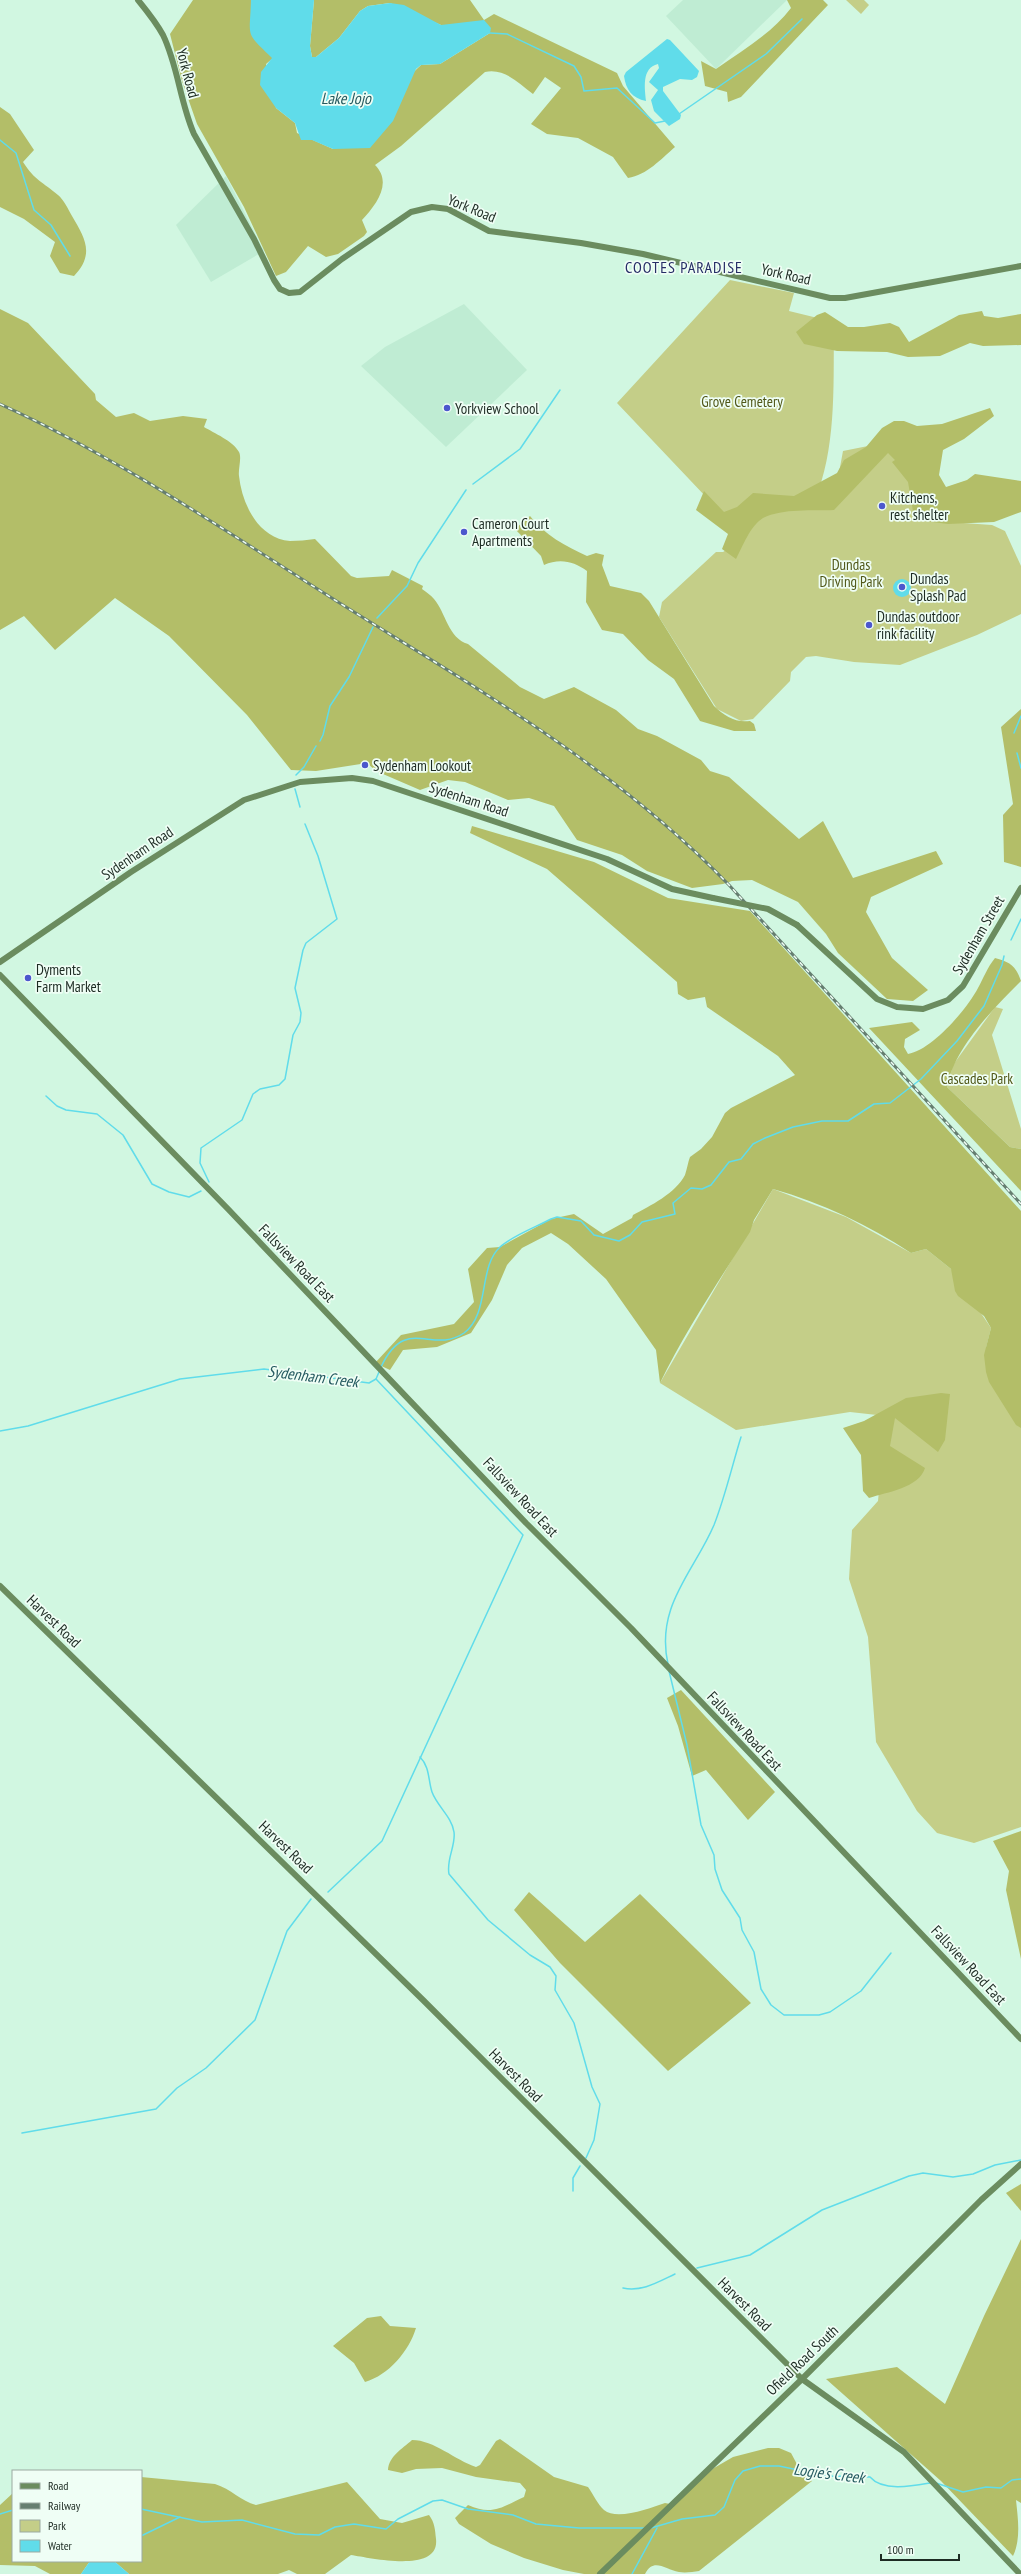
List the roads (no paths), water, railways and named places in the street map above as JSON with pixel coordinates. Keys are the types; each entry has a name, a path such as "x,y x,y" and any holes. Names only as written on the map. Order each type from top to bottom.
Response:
{"street":[{"name":"York Road","path":"138,0 154,20 166,41 187,119 194,134 254,239 274,280 280,289 289,293 300,292 342,259 411,212 432,207 448,209 489,231 581,243 643,254 830,298 845,298 1021,266"},
{"name":"Sydenham Road","path":"0,962 244,800 284,785 352,778 373,781 607,859 672,889 768,908 797,925 833,958"},
{"name":"Sydenham Street","path":"833,958 868,991 884,1003 912,1009 935,1007 948,1000 963,986 1021,888"},
{"name":"Fallsview Road East","path":"0,975 238,1220 526,1522 632,1628 1021,2039"},
{"name":"Harvest Road","path":"0,1586 423,2000 802,2379 904,2452 1020,2574"},
{"name":"Ofield Road South","path":"600,2574 802,2379 981,2200 1021,2164"}],"water":[{"name":"Lake Jojo","path":"251,0 314,0 310,46 312,57 316,57 339,38 360,11 368,6 390,3 404,5 441,25 484,20 491,28 490,33 440,64 421,65 416,69 393,121 370,148 333,149 312,140 301,140 295,123 276,108 260,85 261,72 272,58 257,43 251,33"},
{"path":"667,39 670,40 699,71 697,77 692,80 680,79 663,87 663,91 681,115 680,119 669,126 654,111 651,100 658,90 649,82 659,68 658,64 653,66 646,74 646,101 637,98 630,93 624,76 626,72"},
{"name":"Dundas Splash Pad","path":"898,579 906,579 911,584 909,595 906,597 898,597 893,592 893,584"},
{"path":"89,2562 115,2562 129,2574 81,2574"}],"waterway":[{"path":"679,114 766,54 802,19"},
{"path":"490,33 507,34 574,66 581,77 584,91 617,88 655,123 665,121"},
{"path":"0,140 16,153 34,210 51,225 70,256"},
{"path":"473,484 520,449 560,390"},
{"path":"377,618 407,586 418,563 466,490"},
{"path":"320,741 323,735 330,706 349,677 373,627"},
{"name":"Sydenham Creek","path":"1014,733 1021,716"},
{"path":"296,775 304,767 316,746"},
{"name":"Sydenham Creek","path":"1017,753 1021,768"},
{"path":"295,789 300,807"},
{"path":"209,1182 200,1163 201,1148 242,1120 253,1094 260,1089 279,1085 285,1079 293,1035 300,1022 301,1013 295,988 303,950 306,943 337,919 318,856 305,824"},
{"name":"Sydenham Creek","path":"1011,940 1021,919"},
{"name":"Sydenham Creek","path":"381,1367 390,1351 400,1342 420,1338 441,1340 452,1339 464,1333 472,1325 478,1314 489,1266 493,1256 500,1247 517,1235 557,1217 581,1221 594,1235 619,1241 630,1235 642,1222 675,1214 673,1203 691,1188 702,1189 711,1185 729,1162 741,1159 753,1144 793,1127 822,1121 848,1121 874,1104 890,1103 921,1079 957,1041 984,1006 1002,965 1004,956"},
{"path":"46,1096 57,1106 66,1110 97,1114 123,1135 152,1184 169,1192 189,1197 201,1191"},
{"name":"Sydenham Creek","path":"0,1431 28,1426 180,1379 264,1369 369,1383 376,1379 379,1372"},
{"path":"328,1892 382,1841 523,1535 376,1379"},
{"path":"668,1664 665,1643 667,1624 672,1607 687,1574 714,1525 741,1437"},
{"path":"669,1671 687,1745 701,1825 714,1855 715,1869 722,1890 740,1918 742,1930 754,1952 761,1989 771,2005 784,2015 819,2015 830,2012 861,1991 891,1953"},
{"path":"420,1757 426,1765 434,1797 453,1827 454,1842 448,1868 449,1874 488,1920 530,1955 550,1967 556,1976 555,1990 574,2023 592,2087 600,2104 594,2140 586,2158"},
{"path":"22,2133 156,2109 177,2088 206,2068 255,2020 287,1931 311,1899"},
{"path":"697,2268 750,2255 822,2210 909,2176 923,2173 953,2177 973,2174 995,2165 1021,2160"},
{"path":"573,2191 573,2178 580,2166"},
{"path":"623,2288 637,2289 656,2283 675,2274"},
{"name":"Logie's Creek","path":"651,2528 682,2519 715,2515 724,2507 735,2480 743,2471 760,2466 779,2466 827,2476 870,2477 882,2485 898,2487 930,2483"},
{"name":"Logie's Creek","path":"936,2483 963,2492 986,2487 1001,2488 1012,2480 1021,2479"},
{"path":"142,2509 202,2522 242,2520 295,2534 319,2535 335,2527 354,2524 386,2529 398,2519 433,2501 442,2500 468,2509 513,2515 536,2524 579,2528 645,2528"},
{"path":"0,2514 12,2510"},
{"path":"142,2536 180,2517"},
{"path":"632,2574 657,2528"}],"railway":[{"path":"0,404 87,448 130,472 214,523 492,698 591,766 639,803 685,842 729,885 1021,1204"}],"place":[{"name":"Yorkview School","path":"447,408"},
{"name":"Kitchens, rest shelter","path":"882,506"},
{"name":"Cameron Court Apartments","path":"464,532"},
{"name":"Dundas Splash Pad","path":"902,587"},
{"name":"Dundas outdoor rink facility","path":"869,625"},
{"name":"Sydenham Lookout","path":"365,765"},
{"name":"Dyments Farm Market","path":"28,978"}],"district":[{"name":"COOTES PARADISE","path":"684,267"}],"park label":[{"name":"Grove Cemetery","path":"742,401"},
{"name":"Dundas Driving Park","path":"851,572"},
{"name":"Cascades Park","path":"977,1078"}]}
